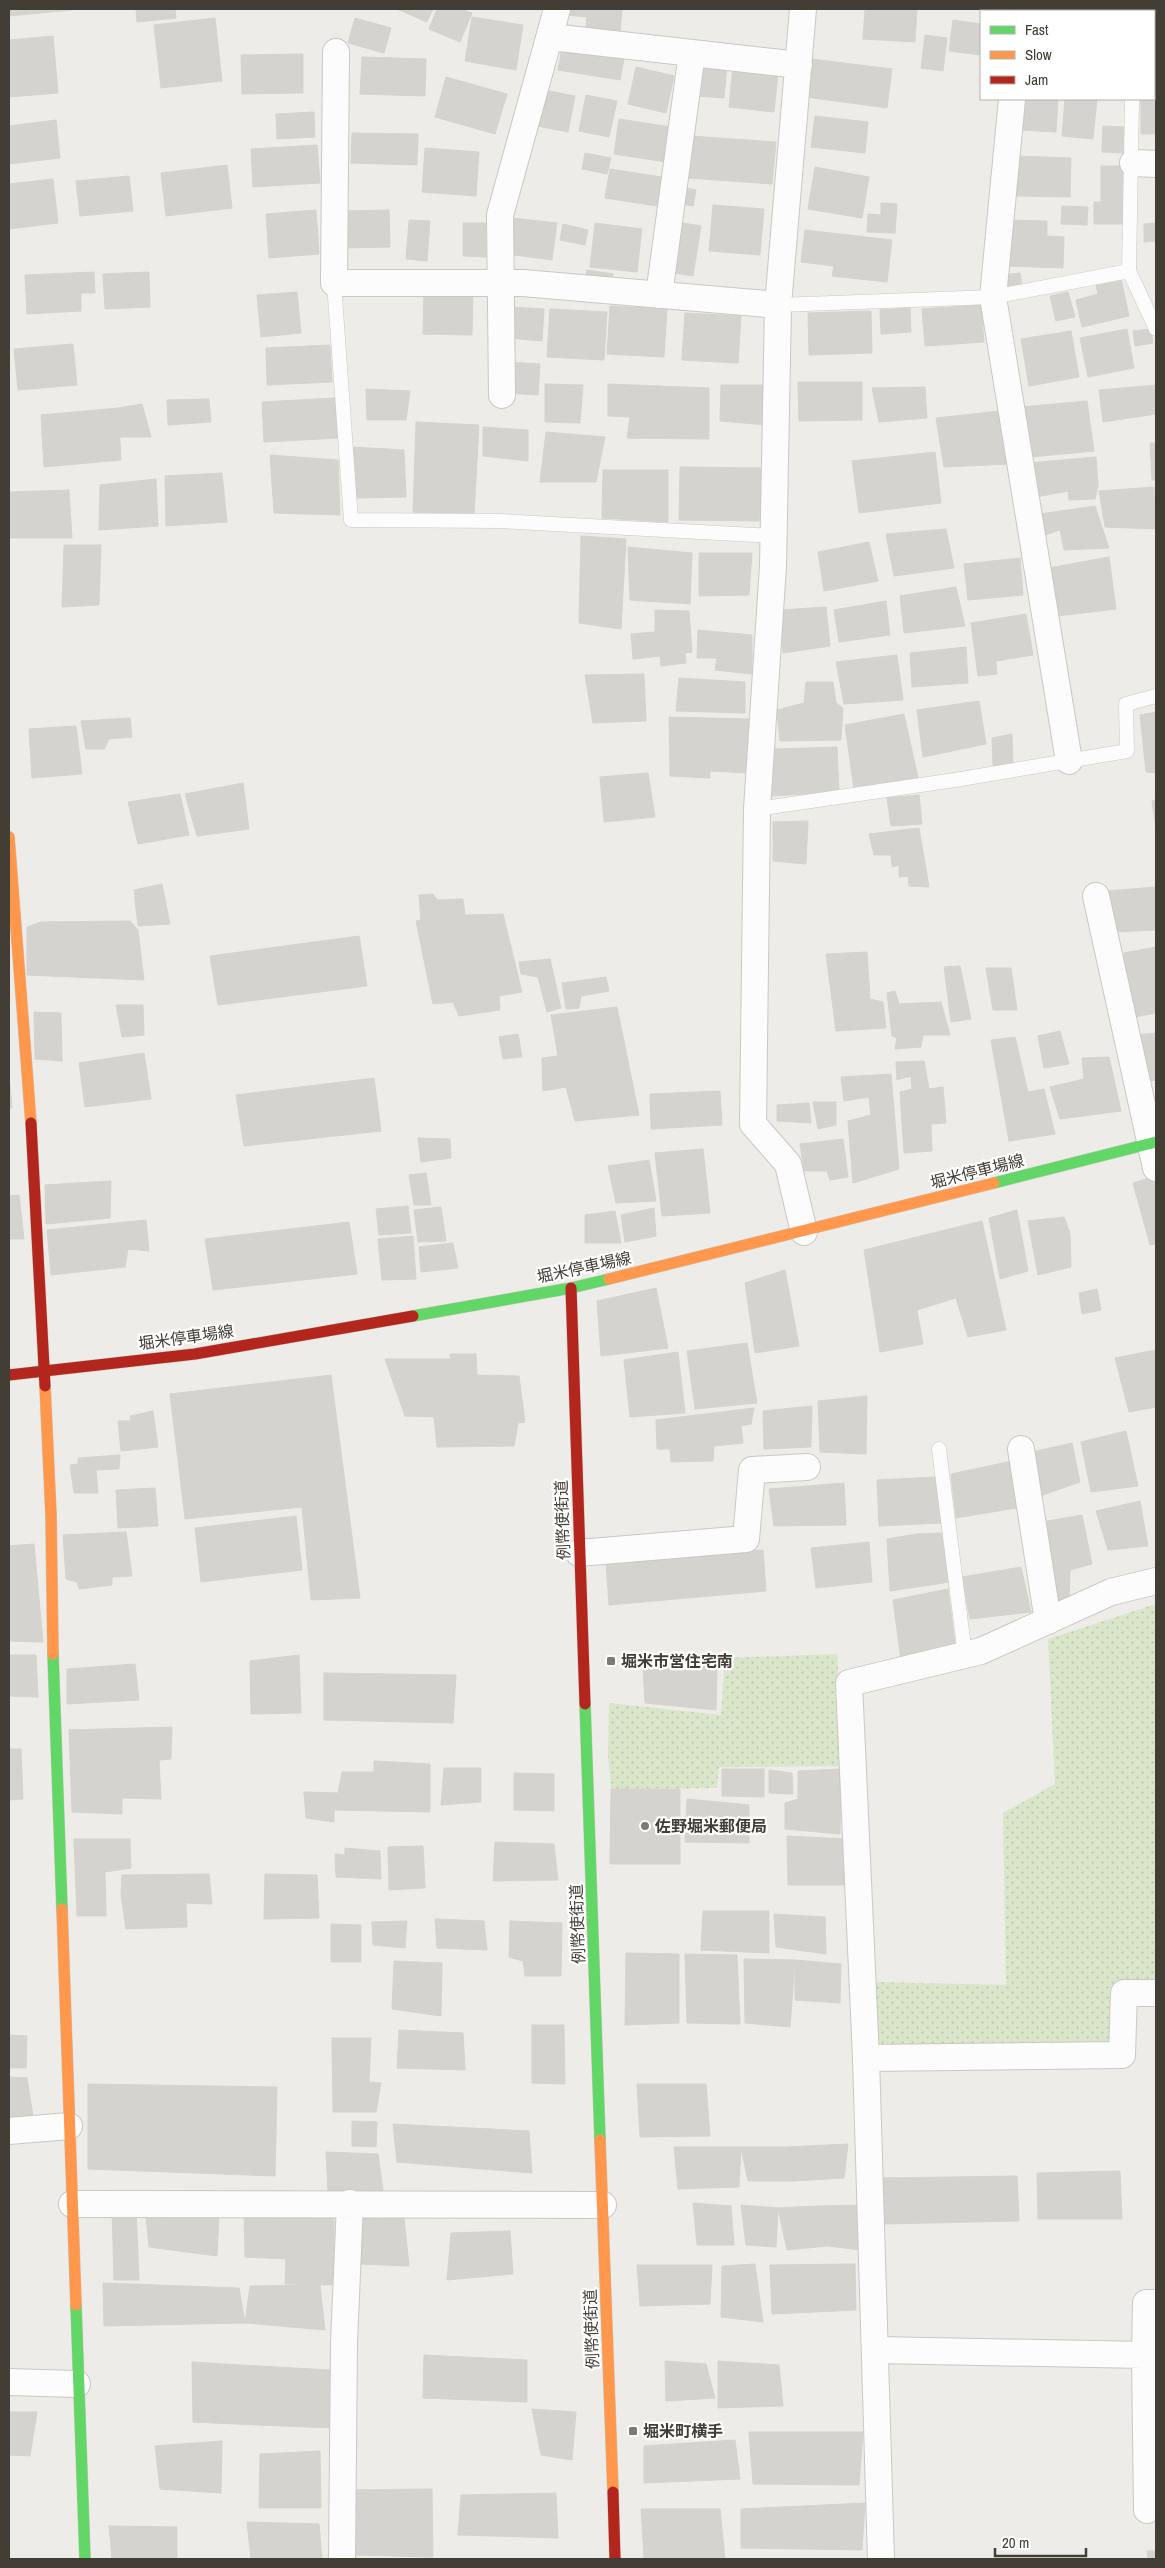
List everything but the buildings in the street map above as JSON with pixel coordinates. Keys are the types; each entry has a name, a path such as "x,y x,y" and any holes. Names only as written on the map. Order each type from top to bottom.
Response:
{"street":[{"path":"502,396 500,215 551,37 557,9"},
{"path":"803,9 778,305 774,536 757,809 753,1124 788,1164 804,1232"},
{"path":"551,37 799,65"},
{"path":"336,52 334,284 523,283 778,305"},
{"path":"659,295 692,53"},
{"path":"1012,100 994,297 1069,762"},
{"path":"9,837 12,902 29,1074 51,1515 54,1684 77,2384 80,2407 85,2559"},
{"path":"1096,896 1155,1151"},
{"name":"堀米停車場線","path":"9,1375 195,1354 571,1288 1155,1151"},
{"name":"例幣使街道","path":"571,1288 615,2559"},
{"path":"1021,1449 1048,1621"},
{"path":"580,1552 746,1539 752,1470 807,1467"},
{"path":"881,2559 866,2058 849,1683 981,1651 1111,1592 1156,1581"},
{"path":"866,2058 1122,2055 1124,1993 1156,1994"},
{"path":"9,2131 69,2126"},
{"path":"72,2204 350,2203 603,2205"},
{"path":"342,2559 344,2343 350,2203"},
{"path":"1147,2510 1146,2303 1156,2304"},
{"path":"876,2350 1145,2355"},
{"path":"9,2382 77,2384"}],"lane":[{"path":"1132,100 1144,164 1129,271 1156,329"},
{"path":"778,305 994,297 1129,271"},
{"path":"334,284 351,520 500,521 774,536"},
{"path":"757,809 1069,762 1127,751 1126,704 1156,696"},
{"path":"939,1449 965,1655"}],"green space":[{"path":"1156,1604 1156,1985 1112,1985 1112,2044 875,2049 875,1982 1006,1985 1003,1813 1055,1784 1048,1639"},
{"path":"837,1654 844,1766 719,1767 717,1788 611,1789 608,1755 609,1703 721,1715 725,1658"}],"traffic: fast":[{"path":"994,1183 1156,1142"},
{"path":"413,1316 571,1288 609,1279"},
{"path":"53,1654 62,1909"},
{"path":"585,1704 600,2140"},
{"path":"76,2305 85,2559"}],"traffic: slow":[{"path":"9,837 31,1123"},
{"path":"609,1279 994,1183"},
{"path":"45,1386 51,1515 53,1654"},
{"path":"62,1909 76,2305"},
{"path":"600,2140 613,2492"}],"traffic: jam":[{"path":"31,1123 45,1386"},
{"path":"571,1288 585,1704"},
{"path":"9,1375 195,1354 413,1316"},
{"path":"613,2492 615,2559"}],"place":[{"name":"堀米市営住宅南","path":"611,1661"},
{"name":"佐野堀米郵便局","path":"645,1826"},
{"name":"堀米町横手","path":"633,2431"}]}
